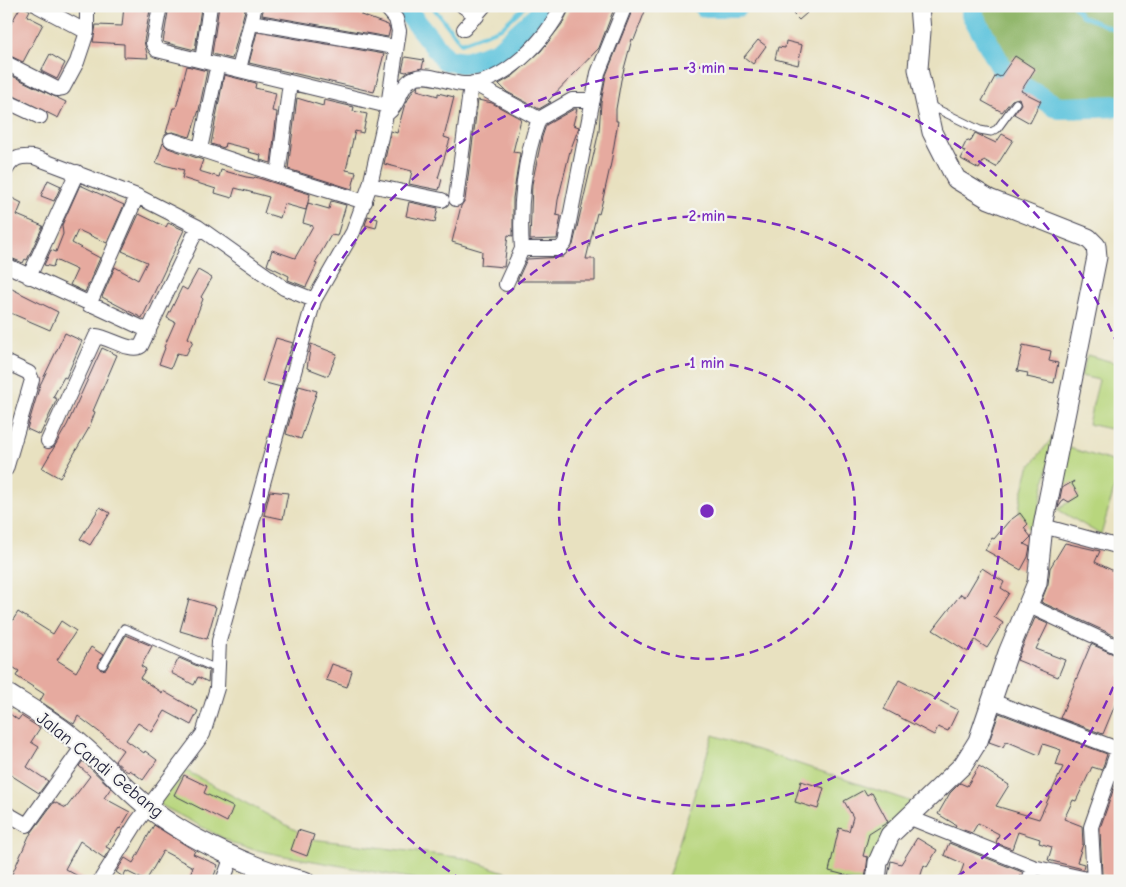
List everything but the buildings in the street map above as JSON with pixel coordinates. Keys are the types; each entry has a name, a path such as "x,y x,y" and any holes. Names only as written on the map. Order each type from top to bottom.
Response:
{"street":[{"path":"38,6 87,32"},
{"path":"6,63 61,90 67,84 74,70 87,32 87,6"},
{"path":"160,6 154,48 388,109"},
{"path":"202,61 210,6"},
{"path":"239,69 255,6"},
{"path":"100,881 148,808 203,734 218,688 219,641 314,300 353,232 370,185 388,109 398,24 390,9 385,6"},
{"path":"463,6 481,11 464,29"},
{"path":"472,83 506,70 538,44 555,21 562,6"},
{"path":"522,249 560,249 565,242 602,59 625,6"},
{"path":"876,881 878,862 890,835 963,765 978,741 1027,605 1037,583 1043,526 1098,257 1096,246 1088,238 988,199 956,179 932,132 918,69 921,31 920,6"},
{"path":"251,22 395,47"},
{"path":"200,149 216,73"},
{"path":"388,109 396,102 405,85 414,78 424,77 472,83 540,119"},
{"path":"370,185 449,199 472,83"},
{"path":"278,174 289,90"},
{"path":"6,100 40,118"},
{"path":"506,284 522,249 520,221 531,143 540,119 572,100 593,100"},
{"path":"171,140 365,202"},
{"path":"6,170 11,160 19,156 34,158 77,172 136,196 198,227 284,288 314,300"},
{"path":"29,277 77,172"},
{"path":"89,305 136,196"},
{"path":"48,441 96,336 138,348 149,331 198,227"},
{"path":"6,265 89,305 149,331"},
{"path":"6,362 29,374 32,380 6,469"},
{"path":"1043,526 1120,547"},
{"path":"1027,605 1120,648"},
{"name":"Jalan Candi Gebang","path":"6,693 54,722 84,746 148,808 268,876 305,881"},
{"path":"908,817 1031,874 1095,881 1091,827 1119,750 992,701"},
{"path":"6,812 28,825 84,746"},
{"path":"223,881 232,856"}],"lane":[{"path":"926,104 980,130 991,132 997,129 1016,103"},
{"path":"103,665 124,628 219,670"}],"green space":[{"path":"978,6 1120,6 1120,98 1060,100 1007,71 976,13"},
{"path":"1087,355 1120,364 1120,390 1110,429 1088,424 1099,380 1081,376"},
{"path":"1055,434 1033,535 1019,511 1021,497 1029,468"},
{"path":"1063,446 1112,461 1118,475 1101,535 1057,509 1079,496 1071,483 1049,495"},
{"path":"713,735 912,802 876,881 667,881"},
{"path":"176,765 312,839 464,858 530,881 426,881 274,854 236,845 155,802"}],"waterway":[{"path":"403,6 446,60 465,63 498,52 548,6"},
{"path":"432,6 461,43 501,28 525,6"},
{"path":"704,6 737,6"},
{"path":"974,6 972,14 1008,79 1059,108 1120,106"},
{"path":"1074,6 1082,16 1120,32"}]}
